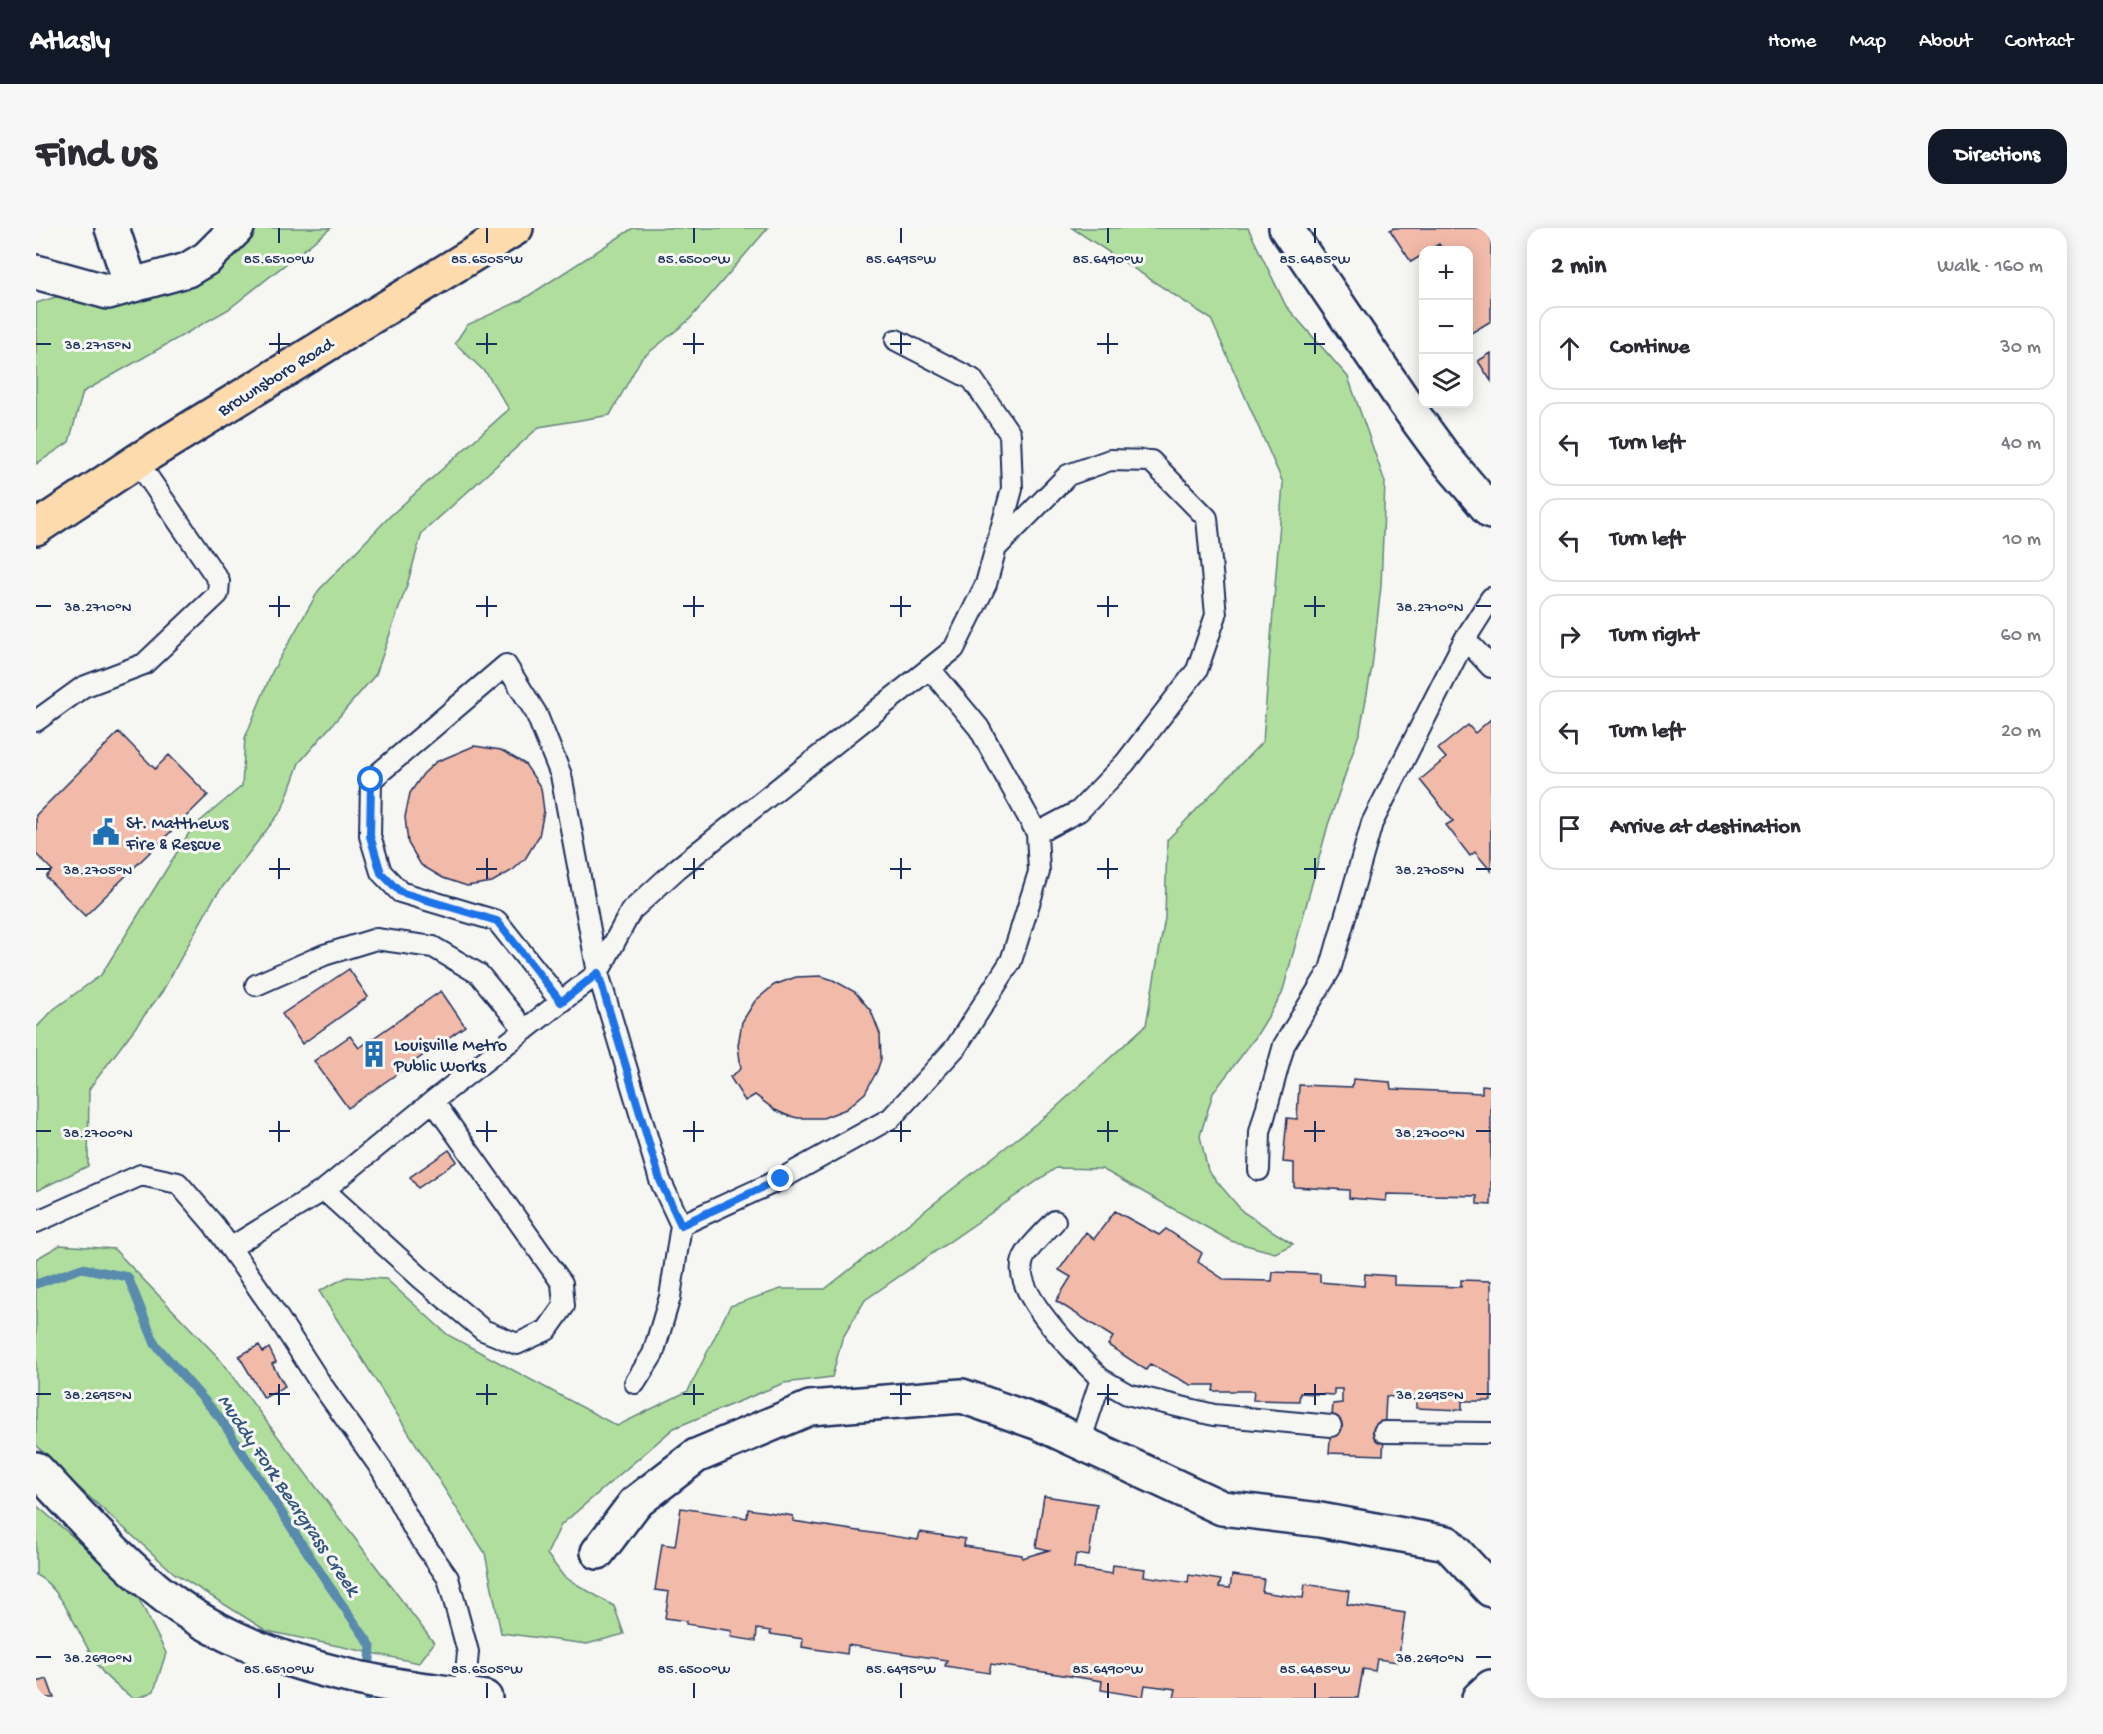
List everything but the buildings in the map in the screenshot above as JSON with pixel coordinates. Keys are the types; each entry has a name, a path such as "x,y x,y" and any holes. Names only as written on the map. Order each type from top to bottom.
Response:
{"main road":[{"name":"Brownsboro Road","path":"36,528 137,461 516,228"}],"street":[{"path":"112,228 131,285"},
{"path":"36,272 108,292 187,270 207,258 237,228"},
{"path":"1286,228 1405,404 1446,459 1491,512"},
{"path":"597,1552 635,1503 696,1456 810,1408 962,1396 1080,1442 1222,1508 1320,1520 1447,1543 1491,1589"},
{"path":"36,1469 129,1566 171,1600 233,1637 288,1660 340,1674 475,1696"},
{"path":"1479,1698 1491,1687"}],"lane":[{"path":"230,1248 324,1190 433,1101 598,973 631,911 678,868 954,649 986,584 1012,489 1010,434 972,379 897,340"},
{"path":"995,549 1068,475 1110,460 1151,461 1207,519 1216,615 1197,670 1125,763 1079,810 1037,833"},
{"path":"36,721 83,687 144,664 218,594 219,581 137,461"},
{"path":"1259,1170 1260,1132 1284,1045 1330,970 1372,823 1465,639 1491,598"},
{"path":"1465,639 1491,667"},
{"path":"561,1002 497,921 400,892 381,873 370,836 371,780 506,665 536,713 561,775 598,973 660,1180 681,1225 670,1297 653,1354 635,1383"},
{"path":"681,1225 781,1179 891,1118 956,1047 1011,961 1038,872 1037,833 979,728 930,669"},
{"path":"256,985 324,955 376,939 433,947 479,974 525,1030"},
{"path":"324,1190 483,1330 517,1344 547,1330 564,1306 562,1283 433,1101"},
{"path":"36,1222 141,1174 178,1183 214,1225 382,1470 415,1531 448,1578 468,1652 475,1696"},
{"path":"1055,1221 1023,1257 1020,1270 1026,1286 1049,1326 1101,1379 1127,1394 1215,1414 1331,1426"},
{"path":"1080,1442 1101,1379"},
{"path":"1384,1432 1491,1433"}],"green space":[{"path":"250,228 331,228 229,309 83,392 69,442 36,464 36,303 59,296 140,294"},
{"path":"633,228 768,228 689,320 641,359 610,415 539,427 422,533 407,585 376,674 299,763 282,810 214,898 162,992 89,1089 88,1166 36,1191 36,1028 54,1009 101,975 192,828 242,786 245,738 272,672 319,590 390,516 509,409 487,374 455,343 467,325 522,300"},
{"path":"1072,228 1248,228 1286,306 1348,377 1385,482 1381,586 1372,667 1360,731 1328,825 1282,994 1255,1038 1213,1093 1200,1136 1208,1171 1243,1212 1293,1244 1275,1253 1231,1241 1102,1169 1056,1168 865,1300 842,1339 832,1377 784,1383 674,1428 561,1525 547,1554 564,1577 614,1606 624,1634 587,1644 501,1633 485,1553 319,1291 347,1277 386,1279 448,1335 617,1426 688,1391 730,1306 781,1289 825,1289 1052,1111 1146,1025 1165,918 1167,840 1263,741 1283,483 1211,319"},
{"path":"60,1245 114,1249 217,1356 434,1643 419,1663 267,1631 174,1573 48,1460 36,1444 36,1259"},
{"path":"36,1505 134,1589 166,1653 154,1691 138,1698 132,1698 107,1678 56,1593 47,1582 36,1575"}],"waterway":[{"name":"Muddy Fork Beargrass Creek","path":"36,1284 82,1268 128,1277 155,1344 220,1418 371,1646 367,1698"}],"place":[{"name":"St. Matthews Fire & Rescue","path":"106,832"},
{"name":"Louisville Metro Public Works","path":"374,1054"}],"route":[{"path":"371,780 370,836 381,873 400,892 497,921 561,1002 598,973 660,1180 681,1225 781,1179"}]}
